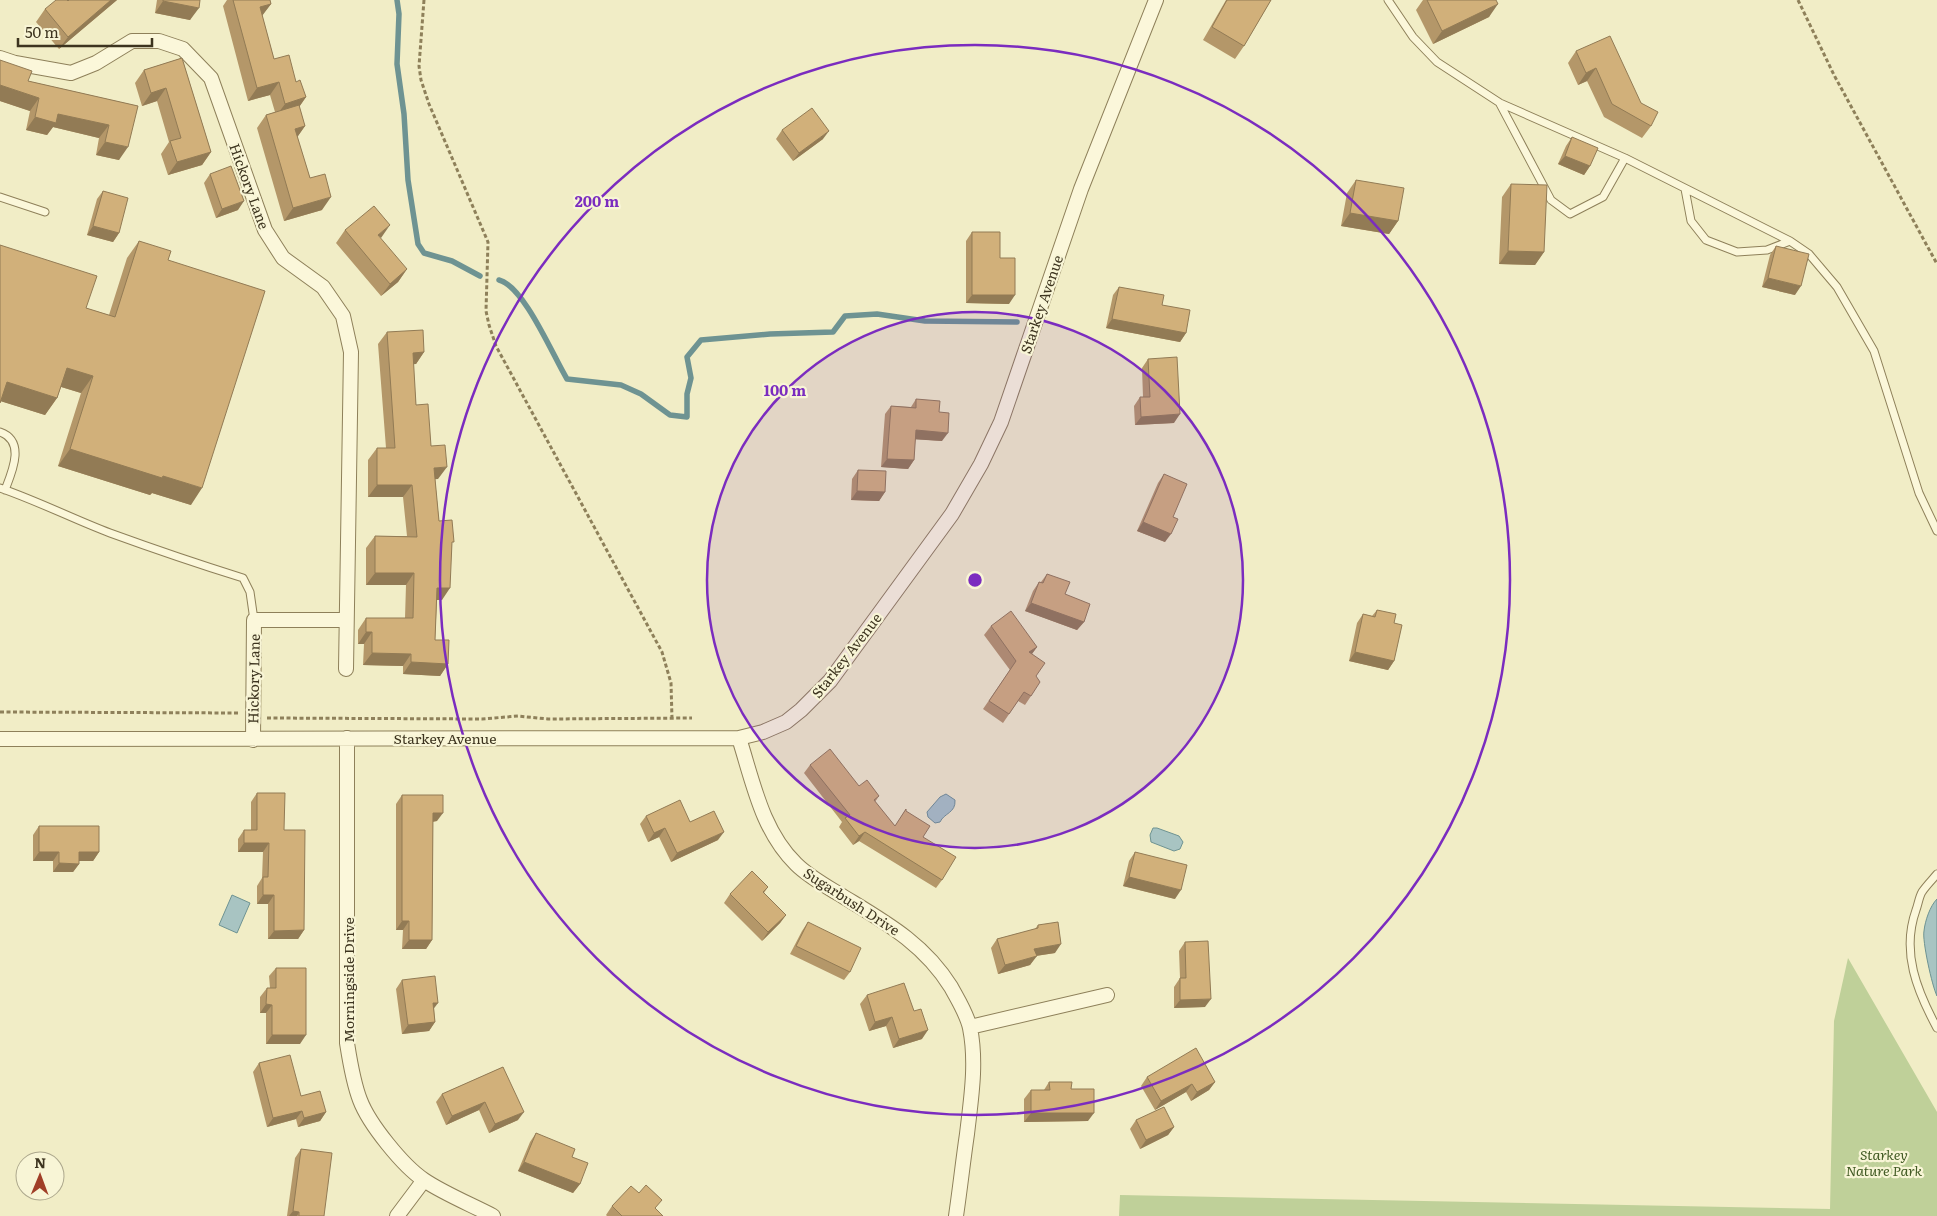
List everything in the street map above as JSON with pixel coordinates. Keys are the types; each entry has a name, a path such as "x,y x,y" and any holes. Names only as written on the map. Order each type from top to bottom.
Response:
{"street":[{"name":"Starkey Avenue","path":"0,739 738,738 763,732 786,722 830,681 952,514 981,464 1001,422 1081,189 1156,0"},
{"name":"Hickory Lane","path":"0,58 15,63 71,73 96,64 132,41 159,41 183,49 211,78 265,230 283,258 323,287 343,316 351,352 346,669"},
{"name":"Hickory Lane","path":"253,740 254,620 346,620"},
{"name":"Morningside Drive","path":"347,738 347,1043 352,1072 361,1101 374,1124 395,1152 424,1180 493,1216"},
{"name":"Sugarbush Drive","path":"738,738 764,816 779,845 796,865 815,880 900,932 923,951 943,974 959,1001 970,1027 973,1063 971,1104 956,1216"},
{"path":"970,1027 1107,996"},
{"path":"397,1216 424,1180"}],"lane":[{"path":"1388,0 1413,38 1437,62 1500,104 1625,158 1790,241 1809,254 1837,287 1874,351 1919,493 1937,531"},
{"path":"1500,104 1551,200 1570,214 1603,197 1625,158"},
{"path":"1685,189 1691,221 1706,240 1738,252 1767,250 1790,241"},
{"path":"0,197 45,212"},
{"path":"0,432 6,434 13,441 16,454 3,489 109,532 243,578 250,592 254,620"},
{"path":"1937,874 1922,892 1911,923 1909,948 1915,978 1937,1028"}],"path":[{"path":"424,0 419,66 421,80 429,104 488,242 486,311 496,346 662,652 671,683 672,719"},
{"path":"1798,0 1834,74 1937,264"},
{"path":"0,712 242,712 253,718 482,719 518,716 548,719 692,718"}],"green space":[{"name":"Starkey Nature Park","path":"1848,958 1937,1112 1937,1216 1119,1216 1120,1195 1830,1209 1834,1021"}],"water":[{"path":"946,794 955,800 954,808 940,822 935,823 928,817 927,812 940,797"},
{"path":"1153,828 1179,836 1183,842 1180,849 1174,851 1151,842 1150,835"},
{"path":"232,895 250,903 237,933 219,925"},
{"path":"1937,899 1937,996 1928,963 1924,936 1928,914"}],"building":[{"path":"56,0 111,0 68,37 45,9"},
{"path":"163,0 200,0 199,8"},
{"path":"233,0 270,0 271,4 260,7 274,59 289,55 296,82 300,80 306,97 285,104 279,82 257,88"},
{"path":"1227,0 1271,0 1244,46 1212,27"},
{"path":"1427,0 1496,0 1498,4 1442,31"},
{"path":"1610,36 1641,103 1658,112 1651,126 1612,104 1596,68 1586,73 1576,51"},
{"path":"182,58 211,152 177,162 170,141 181,138 166,88 151,93 144,70"},
{"path":"0,60 32,71 28,81 138,106 128,147 105,142 109,125 58,114 56,123 35,117 39,98 0,85"},
{"path":"299,105 305,126 295,129 310,178 325,174 331,197 293,208 266,115"},
{"path":"812,108 829,131 799,153 782,130"},
{"path":"1572,137 1598,148 1590,166 1565,156"},
{"path":"231,166 244,201 222,209 210,174"},
{"path":"1356,180 1404,188 1398,221 1350,213"},
{"path":"1511,184 1547,185 1544,252 1508,251"},
{"path":"103,191 128,198 119,233 93,226"},
{"path":"374,206 390,225 378,235 407,269 390,284 345,230"},
{"path":"972,232 1000,232 1000,258 1015,258 1015,295 972,295"},
{"path":"139,241 171,251 168,260 265,291 202,488 163,476 162,478 70,449 93,376 67,368 57,398 7,382 0,403 0,245 97,276 86,308 115,317"},
{"path":"1776,246 1809,254 1801,286 1768,278"},
{"path":"1119,287 1164,295 1162,305 1190,310 1186,333 1112,319"},
{"path":"423,330 424,352 413,353 416,405 428,404 431,446 445,445 447,467 434,468 439,521 452,520 454,542 452,542 450,588 437,588 435,640 449,640 448,664 411,662 411,654 372,653 372,632 366,632 366,618 413,618 414,573 375,573 375,536 417,537 412,485 377,485 377,448 395,448 387,332"},
{"path":"1177,357 1180,414 1141,417 1140,397 1150,397 1148,359"},
{"path":"916,399 940,401 939,412 949,413 948,433 916,430 914,460 887,459 891,406 916,408"},
{"path":"858,470 886,471 885,492 857,491"},
{"path":"1164,474 1187,484 1173,517 1178,519 1171,534 1143,522"},
{"path":"1047,574 1070,582 1065,594 1090,604 1084,622 1031,603 1039,582 1043,583"},
{"path":"1377,610 1396,614 1394,623 1402,625 1394,661 1355,652 1363,614 1375,617"},
{"path":"1011,611 1037,647 1029,652 1045,663 1036,676 1040,682 1031,696 1024,692 1009,714 989,701 1016,661 991,626"},
{"path":"830,749 859,786 867,780 879,796 874,800 895,826 906,809 906,811 930,826 923,837 956,857 942,880 865,832 859,836 845,818 850,815 810,765"},
{"path":"257,793 285,793 284,830 305,830 304,930 274,931 274,895 263,895 263,877 268,877 269,843 244,843 244,830 257,830"},
{"path":"402,795 443,795 443,813 433,813 432,940 409,940 409,921 402,921"},
{"path":"680,800 690,822 714,811 724,832 677,853 665,828 654,833 646,816"},
{"path":"39,826 99,826 99,852 79,852 79,864 59,863 59,852 39,852"},
{"path":"1135,852 1187,865 1181,890 1129,877"},
{"path":"752,871 768,887 763,892 786,915 768,932 730,894"},
{"path":"808,922 861,948 850,972 796,946"},
{"path":"1058,922 1061,944 1034,949 1037,956 1005,965 997,939 1038,928 1038,925"},
{"path":"1208,941 1211,999 1180,1000 1180,978 1186,978 1185,942"},
{"path":"276,968 306,968 306,1035 272,1035 272,1005 266,1004 267,988 276,988"},
{"path":"435,976 438,1003 433,1003 435,1022 408,1025 402,980"},
{"path":"904,983 914,1011 921,1009 928,1030 899,1039 892,1017 875,1022 867,995"},
{"path":"1196,1048 1215,1082 1197,1092 1192,1084 1161,1101 1147,1077"},
{"path":"290,1055 301,1096 320,1091 326,1112 304,1118 302,1111 273,1118 259,1063"},
{"path":"503,1067 524,1112 495,1124 485,1102 452,1116 442,1094"},
{"path":"1049,1082 1072,1082 1071,1089 1094,1089 1094,1113 1031,1113 1031,1090 1050,1090"},
{"path":"1164,1107 1174,1127 1146,1140 1136,1120"},
{"path":"536,1133 575,1149 572,1157 588,1163 580,1184 524,1162"},
{"path":"301,1149 332,1153 324,1216 299,1216 299,1212 293,1211"},
{"path":"646,1185 662,1200 655,1208 663,1216 622,1216 612,1206 631,1186 639,1193"}],"waterway":[{"path":"397,0 399,14 397,64 404,114 408,180 418,244 424,253 452,261 480,276"},
{"path":"499,280 509,285 528,308 567,379 621,385 641,394 670,415 687,417 687,394 691,378 687,357 701,340 770,334 833,332 845,316 877,314 925,321 1017,322"}]}
